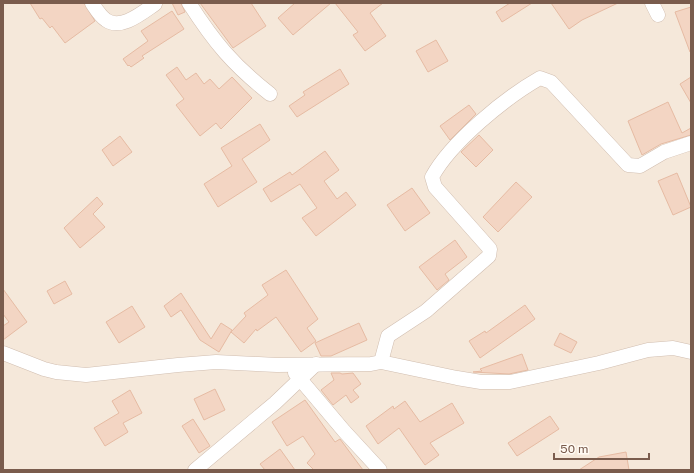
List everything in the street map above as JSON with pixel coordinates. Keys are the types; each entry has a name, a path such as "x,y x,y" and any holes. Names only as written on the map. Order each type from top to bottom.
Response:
{"street":[{"path":"92,3 102,17 113,24 121,23 138,16 155,4"},
{"path":"188,3 207,32 227,57 270,94"},
{"path":"381,362 388,336 426,311 489,256 490,249 435,187 432,177 456,145 489,115 529,84 540,78 551,82 628,165 640,166 664,152 691,143"},
{"path":"3,353 50,371 86,375 178,364 216,362 371,364 381,362 481,382 510,382 599,364 648,350 673,348 691,352"},
{"path":"292,364 300,381 380,470"},
{"path":"195,470 251,424 300,381 316,364"}],"shaded area":[{"path":"3,3 691,3 691,470 3,470"}],"building":[{"path":"30,3 84,3 95,21 65,43 52,26 50,28 42,18 40,19"},
{"path":"172,3 181,3 185,12 178,15"},
{"path":"200,3 251,3 266,26 233,48"},
{"path":"295,3 331,3 293,35 278,18"},
{"path":"335,3 383,3 370,13 386,36 365,51 353,35 358,32"},
{"path":"510,3 532,3 502,22 496,12"},
{"path":"551,3 618,3 582,20 569,29"},
{"path":"691,7 691,52 690,52 675,12"},
{"path":"172,11 184,29 142,56 144,58 131,67 129,65 128,66 123,59 148,41 141,31"},
{"path":"436,40 448,61 428,72 416,51"},
{"path":"177,67 186,80 196,73 204,84 210,79 219,89 232,77 252,98 221,129 216,123 200,136 176,105 184,99 166,75"},
{"path":"340,69 349,84 297,117 289,106 305,95 303,92"},
{"path":"691,77 691,103 680,84"},
{"path":"668,102 682,133 691,128 691,135 661,144 642,155 628,121"},
{"path":"469,105 476,114 450,140 440,126"},
{"path":"260,124 270,140 242,159 257,182 218,207 204,184 232,166 221,148"},
{"path":"479,135 493,150 476,167 461,152"},
{"path":"120,136 132,152 113,166 102,150"},
{"path":"325,151 339,170 324,181 337,199 346,192 356,205 316,236 302,218 317,208 300,184 271,202 263,189 290,172 292,175"},
{"path":"677,173 691,207 673,215 658,181"},
{"path":"516,182 532,197 498,232 483,217"},
{"path":"412,188 430,213 405,231 387,205"},
{"path":"97,197 103,204 93,214 105,227 80,248 64,228"},
{"path":"455,240 467,257 445,274 449,280 437,290 419,267"},
{"path":"286,270 318,319 307,328 316,341 301,352 276,317 257,331 256,329 244,343 231,332 246,316 244,313 268,295 262,285"},
{"path":"65,281 72,294 54,304 47,291"},
{"path":"3,289 27,322 3,340 3,326 9,322 3,314"},
{"path":"181,293 211,339 221,323 232,330 219,352 200,340 181,310 171,317 164,306"},
{"path":"525,305 535,319 480,358 469,341 485,331 486,333"},
{"path":"132,306 145,327 119,343 106,322"},
{"path":"359,323 367,340 331,356 321,356 315,343"},
{"path":"560,333 577,342 571,353 554,345"},
{"path":"522,354 528,370 509,374 473,372 482,371 480,369"},
{"path":"331,373 353,373 361,384 353,390 359,397 351,403 346,395 333,405 321,390 334,380"},
{"path":"215,389 225,410 204,420 194,399"},
{"path":"130,390 142,413 123,423 128,432 105,446 94,428 119,413 112,401"},
{"path":"305,400 335,442 340,439 363,470 314,470 307,463 315,454 303,436 287,446 272,422"},
{"path":"405,401 420,422 452,403 464,423 430,443 439,455 425,465 399,428 378,444 366,426 393,406 394,409"},
{"path":"550,416 559,429 517,456 508,443"},
{"path":"193,419 210,446 199,453 182,426"},
{"path":"280,449 295,470 265,470 260,464"},
{"path":"626,452 629,470 579,470 599,457"}]}
